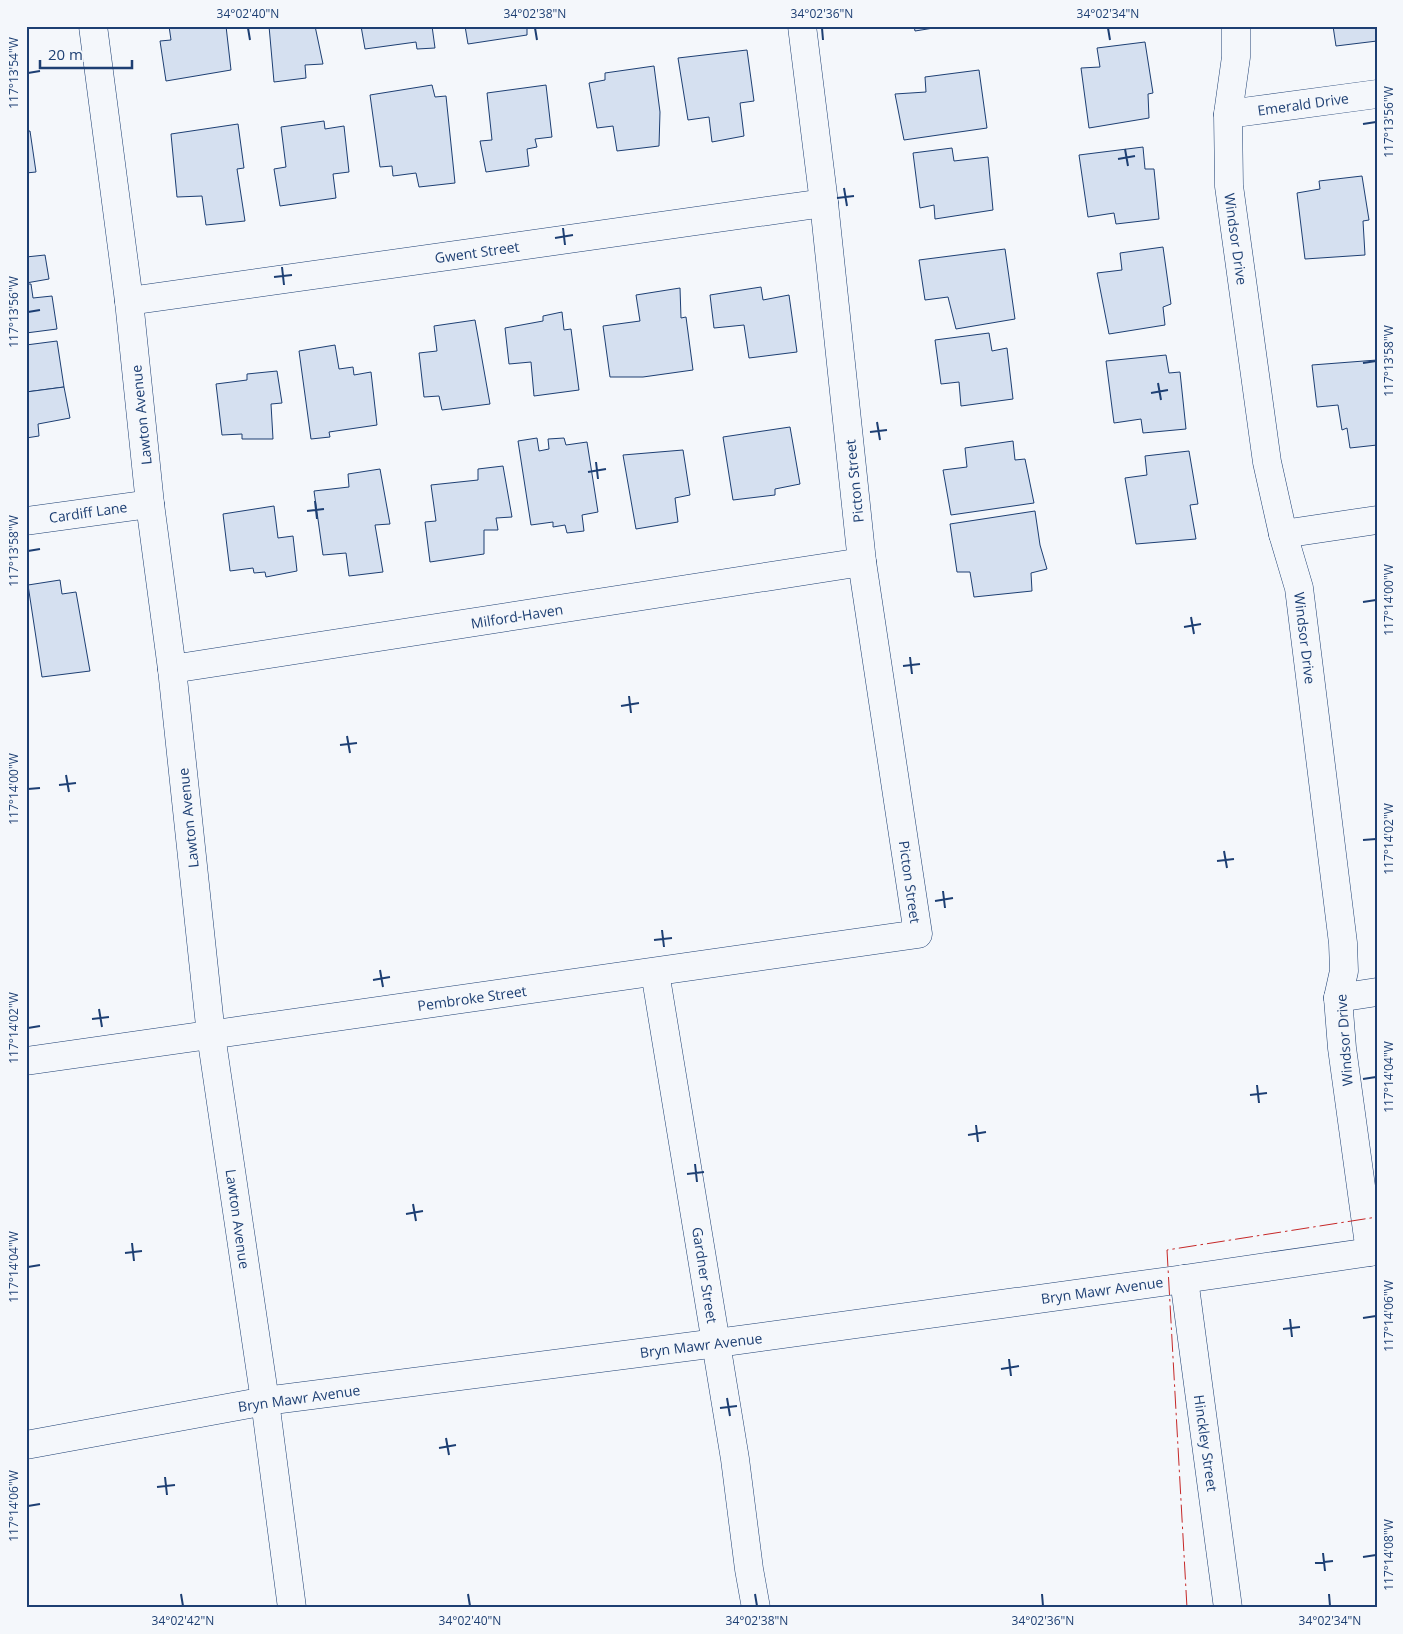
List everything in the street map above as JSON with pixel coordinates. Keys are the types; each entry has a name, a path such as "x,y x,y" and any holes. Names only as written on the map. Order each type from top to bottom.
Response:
{"street":[{"name":"Lawton Avenue","path":"93,26 129,301 150,504 172,669 211,1035 265,1401 292,1608"},
{"name":"Picton Street","path":"802,26 824,203 862,562 918,934"},
{"name":"Windsor Drive","path":"1236,26 1236,57 1228,114 1229,186 1267,462 1283,534 1298,588 1343,942 1344,971 1338,998 1342,1048 1373,1251"},
{"name":"Emerald Drive","path":"1228,114 1377,94"},
{"name":"Gwent Street","path":"129,301 824,203"},
{"name":"Cardiff Lane","path":"26,520 150,504"},
{"path":"1283,534 1377,520"},
{"name":"Milford-Haven","path":"172,669 862,562"},
{"name":"Pembroke Street","path":"26,1061 918,934"},
{"name":"Gardner Street","path":"655,972 735,1459 756,1608"},
{"path":"1338,998 1377,992"},
{"name":"Bryn Mawr Avenue","path":"26,1445 265,1401 716,1344 1373,1251"},
{"name":"Hinckley Street","path":"1184,1279 1228,1608"}],"building":[{"path":"169,26 226,26 231,70 166,81 160,41 171,40"},
{"path":"269,26 315,26 323,64 305,65 306,78 274,82"},
{"path":"361,26 432,26 435,48 417,49 416,42 365,49"},
{"path":"465,26 527,26 527,35 468,44"},
{"path":"914,26 946,26 915,31"},
{"path":"1333,26 1377,26 1377,41 1336,46"},
{"path":"1145,42 1153,93 1148,94 1149,118 1089,128 1081,68 1100,67 1097,48"},
{"path":"747,50 754,101 740,103 744,136 712,142 709,117 688,120 678,58"},
{"path":"654,66 660,112 659,146 617,151 613,126 597,128 589,83 605,80 605,73"},
{"path":"979,70 987,128 904,140 895,94 926,92 925,77"},
{"path":"432,85 435,97 446,96 455,183 419,187 416,173 393,176 392,166 380,167 370,95"},
{"path":"546,85 552,137 535,139 537,147 527,149 529,166 486,172 480,141 492,140 487,93"},
{"path":"324,121 325,129 344,126 349,172 333,174 336,198 280,206 274,169 286,167 281,127"},
{"path":"238,124 244,168 237,169 245,221 206,225 202,196 177,197 171,134"},
{"path":"26,131 30,131 36,172 26,173"},
{"path":"1143,147 1145,169 1154,169 1159,219 1116,224 1114,213 1088,217 1079,155"},
{"path":"952,148 954,161 988,157 993,210 935,219 934,205 920,208 913,153"},
{"path":"1362,176 1369,220 1363,221 1365,255 1305,259 1297,193 1320,189 1319,181"},
{"path":"1163,247 1171,304 1163,307 1165,325 1109,334 1097,273 1122,270 1120,253"},
{"path":"1005,249 1015,319 956,329 948,297 925,300 919,260"},
{"path":"45,255 49,279 26,283 26,257"},
{"path":"26,284 31,284 33,298 52,296 57,329 26,333"},
{"path":"761,287 763,300 789,295 797,352 749,358 744,325 714,328 710,295"},
{"path":"680,288 681,318 686,317 693,370 643,377 610,377 603,326 640,321 636,295"},
{"path":"562,312 564,330 571,329 579,390 534,396 531,362 509,364 505,328 543,321 543,316"},
{"path":"475,320 490,404 442,410 439,396 424,397 419,353 437,351 434,326"},
{"path":"989,333 992,351 1007,348 1013,399 961,406 959,382 941,384 935,340"},
{"path":"57,341 64,387 26,392 26,345"},
{"path":"335,345 339,369 353,367 354,375 371,372 377,425 329,432 330,437 311,439 299,351"},
{"path":"1166,355 1169,373 1180,372 1186,429 1143,433 1141,419 1114,423 1106,361"},
{"path":"1377,360 1377,445 1350,448 1347,428 1342,430 1338,405 1317,407 1312,365"},
{"path":"277,371 282,403 271,404 273,439 242,439 242,434 222,435 216,384 247,380 247,374"},
{"path":"64,387 70,418 38,424 39,436 26,438 26,392"},
{"path":"790,427 800,484 775,489 775,495 733,500 723,437"},
{"path":"537,438 539,451 549,449 548,439 564,438 566,445 587,442 598,512 582,515 584,531 567,533 565,525 553,527 553,522 531,525 518,441"},
{"path":"1013,441 1015,460 1025,459 1034,503 951,515 943,470 967,467 965,448"},
{"path":"683,450 690,495 675,498 678,522 636,529 623,455"},
{"path":"1189,451 1198,504 1190,505 1196,539 1136,544 1125,478 1147,475 1145,456"},
{"path":"503,466 512,517 496,518 498,530 484,530 484,554 430,562 425,522 436,521 431,485 478,480 478,469"},
{"path":"380,469 390,524 375,525 383,572 349,576 346,553 323,555 314,491 349,487 348,474"},
{"path":"274,506 278,538 293,536 297,571 266,577 265,572 254,573 253,568 230,571 223,514"},
{"path":"1035,511 1040,545 1047,569 1031,573 1032,591 974,597 970,572 957,572 950,524"},
{"path":"60,580 62,594 76,592 90,671 42,677 28,585"}],"power":[{"path":"1187,1608 1167,1250 1377,1217"}]}
